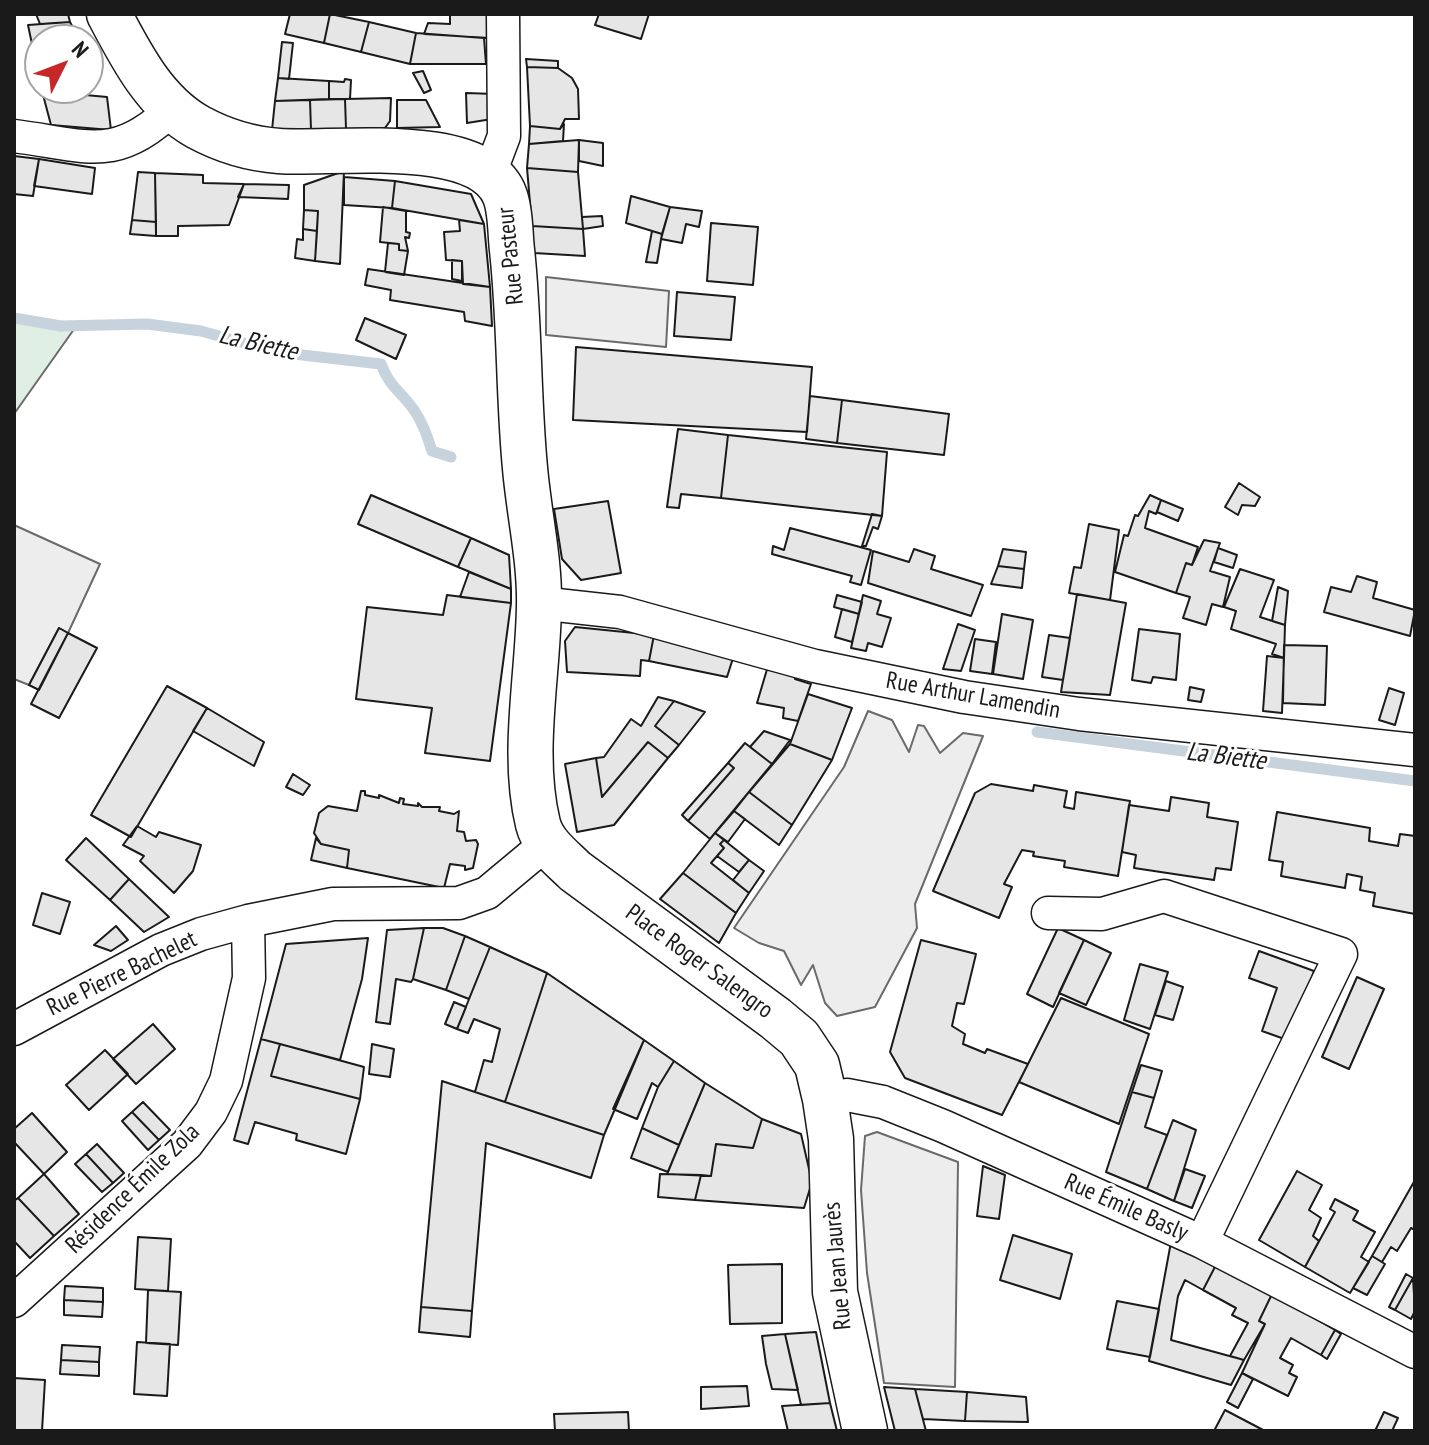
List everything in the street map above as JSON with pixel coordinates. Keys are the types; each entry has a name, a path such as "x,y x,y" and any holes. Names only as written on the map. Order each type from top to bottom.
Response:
{"main road":[{"name":"Rue Pasteur","path":"109,14 145,77 173,108 197,126 235,143 276,151 428,153 456,158 490,173 505,196 517,294 525,468 539,603 531,764 539,826 547,843"},
{"name":"Place Roger Salengro","path":"547,843 575,871 799,1038 817,1065 825,1099"},
{"name":"Rue Jean Jaurès","path":"825,1099 831,1139 835,1292 865,1431"}],"street":[{"path":"490,173 504,136 503,14"},
{"path":"14,136 103,147 123,145 140,137 173,108"},
{"name":"Rue Arthur Lamendin","path":"539,603 620,612 815,666 964,697 1079,714 1415,750"},
{"name":"Rue Pierre Bachelet","path":"14,1029 161,950 248,921 333,904 459,903 487,893 547,843"},
{"path":"1048,913 1102,914 1164,896 1341,954 1202,1242"},
{"name":"Résidence Émile Zola","path":"14,1301 187,1144 211,1112 226,1081 249,978 248,921"},
{"name":"Rue Émile Basly","path":"825,1099 847,1095 883,1102 1202,1242 1415,1352"}],"green space":[{"path":"14,321 77,325 14,414"}],"shaded area":[{"path":"546,277 669,291 666,347 546,335"},
{"path":"14,525 100,564 68,633 59,628 29,685 14,679"},
{"path":"868,711 892,720 909,752 918,725 924,726 940,753 963,733 983,736 915,904 917,928 875,1007 837,1016 825,1003 813,965 801,985 784,951 759,943 734,928 844,767"},
{"path":"877,1132 958,1162 955,1387 884,1383 867,1273 861,1190 865,1136"}],"building":[{"path":"36,14 68,14 70,22 40,24"},
{"path":"290,14 330,14 324,43 285,34"},
{"path":"330,14 369,22 361,52 324,43"},
{"path":"450,14 488,14 489,38 424,34 428,23 450,24"},
{"path":"599,14 649,14 641,39 595,25"},
{"path":"369,22 416,33 410,64 361,52"},
{"path":"416,33 484,38 486,64 410,64"},
{"path":"282,42 293,43 289,79 278,78"},
{"path":"526,59 558,61 558,68 527,67"},
{"path":"527,67 558,68 572,78 578,89 579,119 565,119 560,129 530,126"},
{"path":"423,71 431,90 424,93 413,73"},
{"path":"278,78 329,81 329,99 275,101"},
{"path":"345,79 351,80 350,99 329,99 329,81 344,82"},
{"path":"466,93 495,94 492,119 467,123"},
{"path":"104,97 107,97 111,130 51,125 45,104 104,104"},
{"path":"391,98 390,121 385,128 346,129 345,99"},
{"path":"345,99 346,129 311,130 310,100"},
{"path":"310,100 311,130 272,130 275,101"},
{"path":"397,100 426,100 440,127 397,128"},
{"path":"564,124 563,141 529,144 530,126 560,129"},
{"path":"579,140 603,143 603,166 579,161"},
{"path":"579,140 578,172 527,168 529,144"},
{"path":"14,156 39,159 33,196 14,194"},
{"path":"39,159 95,168 92,194 34,186"},
{"path":"527,168 578,172 583,229 532,226"},
{"path":"344,171 340,264 315,261 318,211 304,210 304,185"},
{"path":"138,172 155,173 156,222 132,220"},
{"path":"155,173 203,175 203,183 244,184 229,225 178,226 178,236 156,236"},
{"path":"344,177 395,181 392,208 344,205"},
{"path":"395,181 471,194 484,224 392,208"},
{"path":"244,184 289,185 288,199 238,197"},
{"path":"631,196 670,207 662,234 626,223"},
{"path":"383,207 406,211 406,232 410,233 409,238 405,237 408,251 399,250 399,244 380,242"},
{"path":"670,207 702,211 699,227 686,224 682,243 661,239"},
{"path":"304,210 318,211 317,231 303,229"},
{"path":"602,216 603,226 583,229 582,217"},
{"path":"132,220 156,222 156,236 130,234"},
{"path":"459,220 484,224 490,287 463,284 462,261 446,260 444,232 460,231"},
{"path":"711,223 758,227 753,285 707,281"},
{"path":"532,226 583,229 585,256 534,253"},
{"path":"303,229 317,231 315,261 295,258 297,239 303,240"},
{"path":"652,231 662,234 657,263 646,262"},
{"path":"388,243 399,244 399,250 408,251 404,275 385,272"},
{"path":"452,260 462,261 462,281 452,279"},
{"path":"368,269 490,287 492,326 465,321 464,312 390,300 391,290 365,285"},
{"path":"677,292 735,297 731,340 674,336"},
{"path":"365,318 406,335 396,359 356,340"},
{"path":"576,347 812,367 807,432 573,420"},
{"path":"810,396 842,400 837,443 806,439"},
{"path":"842,400 949,414 944,455 837,443"},
{"path":"678,429 728,435 721,498 681,494 679,508 667,507"},
{"path":"728,435 887,452 882,516 721,498"},
{"path":"1239,483 1260,497 1255,506 1242,505 1238,515 1225,507"},
{"path":"371,495 471,538 458,567 358,524"},
{"path":"1150,495 1161,500 1156,514 1149,511 1145,528 1198,547 1192,565 1186,563 1176,593 1115,572 1124,535 1128,536 1135,515 1138,516"},
{"path":"1161,500 1183,509 1178,521 1157,512"},
{"path":"608,501 621,573 581,580 562,559 554,509"},
{"path":"872,514 882,516 878,529 873,527 866,546 862,546"},
{"path":"1089,524 1119,530 1110,600 1069,593 1074,567 1081,568"},
{"path":"790,528 871,550 861,585 850,582 852,576 772,554 773,546 784,550"},
{"path":"471,538 509,555 511,589 458,567"},
{"path":"1204,540 1220,543 1210,571 1230,577 1223,607 1212,604 1206,625 1183,618 1190,597 1176,593 1186,563 1192,565"},
{"path":"1218,548 1237,555 1233,568 1214,562"},
{"path":"914,549 935,556 931,569 983,585 971,616 868,583 873,551 909,562"},
{"path":"1003,549 1026,552 1024,569 998,566"},
{"path":"998,566 1024,569 1022,588 991,584"},
{"path":"1240,569 1274,580 1260,617 1285,625 1284,658 1272,654 1276,644 1231,629 1236,611 1224,607"},
{"path":"469,572 511,589 511,603 460,597"},
{"path":"1357,576 1377,582 1373,598 1415,610 1410,636 1324,612 1331,587 1351,592"},
{"path":"1278,587 1288,591 1285,625 1272,621"},
{"path":"1077,594 1126,603 1110,695 1061,692"},
{"path":"447,595 511,603 490,761 425,753 432,708 356,699 367,607 443,615"},
{"path":"837,595 862,602 859,614 834,607"},
{"path":"863,595 881,601 877,614 891,618 882,647 868,643 866,651 851,648"},
{"path":"842,609 859,614 852,642 835,637"},
{"path":"1002,614 1033,620 1023,679 993,674"},
{"path":"958,624 975,630 961,671 943,669"},
{"path":"575,627 654,635 649,661 641,660 640,676 567,672 565,641"},
{"path":"59,628 68,633 39,690 29,685"},
{"path":"1139,629 1180,634 1176,680 1153,677 1151,683 1132,680"},
{"path":"68,633 97,648 59,718 31,704"},
{"path":"654,635 734,655 727,677 649,661"},
{"path":"1049,635 1070,638 1063,680 1042,677"},
{"path":"975,639 996,642 992,674 970,671"},
{"path":"1284,645 1327,646 1325,705 1283,703"},
{"path":"1267,656 1284,658 1282,713 1263,711"},
{"path":"768,666 796,674 795,679 811,684 798,721 783,718 784,708 757,703"},
{"path":"167,686 207,708 131,837 91,815"},
{"path":"1190,687 1204,690 1201,702 1188,700"},
{"path":"1389,688 1404,693 1395,725 1379,720"},
{"path":"808,694 852,708 832,760 790,744"},
{"path":"658,697 674,701 655,726 679,745 668,758 648,742 602,797 596,758 604,757 631,719 641,726"},
{"path":"674,701 705,712 679,745 655,726"},
{"path":"207,708 264,742 254,766 193,731"},
{"path":"764,731 790,740 772,764 750,747"},
{"path":"648,742 668,758 614,825 577,832 565,764 596,758 602,797"},
{"path":"745,743 772,764 710,839 688,821 734,768 728,763"},
{"path":"790,744 832,760 792,825 749,792"},
{"path":"728,763 734,768 688,821 682,815"},
{"path":"293,774 310,785 303,795 286,787"},
{"path":"991,784 1033,791 1034,785 1067,791 1064,807 1074,809 1076,792 1130,801 1118,876 1064,867 1065,861 1033,856 1034,852 1022,850 1004,884 1012,887 999,918 933,891 975,793"},
{"path":"361,791 365,791 365,795 379,798 379,795 399,803 400,798 404,799 403,804 440,807 439,811 454,814 459,811 457,831 464,832 466,841 476,840 478,844 473,868 465,870 465,866 450,864 444,888 347,868 349,850 321,844 314,833 319,813 328,806 357,811"},
{"path":"749,792 792,825 779,845 734,811"},
{"path":"1171,797 1209,803 1207,817 1238,822 1231,870 1216,868 1214,880 1134,868 1136,855 1122,852 1129,805 1169,811"},
{"path":"734,811 745,819 728,842 715,833"},
{"path":"1277,812 1370,828 1369,841 1398,846 1400,834 1415,836 1415,914 1373,906 1375,893 1360,890 1362,877 1347,874 1345,888 1281,876 1283,862 1269,860"},
{"path":"137,826 156,837 159,832 201,845 193,871 174,893 140,861 144,856 123,845"},
{"path":"715,833 724,840 720,844 724,848 711,863 749,893 736,913 683,873"},
{"path":"86,838 129,879 110,900 66,860"},
{"path":"316,838 321,844 349,850 347,868 311,860"},
{"path":"724,840 749,860 739,872 717,856 724,848 720,844"},
{"path":"749,860 764,871 749,893 733,880"},
{"path":"683,873 736,913 719,943 660,899"},
{"path":"129,879 169,917 144,932 110,900"},
{"path":"42,893 70,902 60,934 33,925"},
{"path":"116,926 128,940 111,951 94,945"},
{"path":"424,928 443,928 465,936 446,990 413,979"},
{"path":"424,928 413,979 411,982 396,979 390,1024 376,1022 387,930"},
{"path":"1058,928 1084,940 1053,1007 1027,994"},
{"path":"465,936 490,947 469,999 446,990"},
{"path":"368,938 362,979 340,1060 261,1039 286,944"},
{"path":"921,940 976,954 964,1004 957,1003 952,1026 965,1034 963,1044 1028,1064 1002,1115 905,1078 890,1052"},
{"path":"1084,940 1111,953 1086,1005 1059,993"},
{"path":"490,947 547,973 505,1102 475,1092 484,1060 492,1062 500,1029 474,1019 468,1033 457,1029"},
{"path":"1259,951 1314,971 1290,1041 1262,1031 1277,988 1249,978"},
{"path":"1140,964 1168,972 1150,1029 1124,1020"},
{"path":"547,973 644,1040 604,1135 505,1102"},
{"path":"1357,977 1384,989 1349,1069 1322,1057"},
{"path":"1166,981 1183,987 1173,1020 1155,1015"},
{"path":"1061,998 1149,1034 1119,1124 1019,1082"},
{"path":"454,1002 466,1007 457,1029 445,1024"},
{"path":"153,1024 175,1049 136,1084 113,1059"},
{"path":"261,1039 280,1044 271,1076 360,1099 346,1154 296,1140 297,1134 255,1122 248,1144 234,1140"},
{"path":"644,1040 674,1061 658,1087 652,1083 637,1119 613,1109"},
{"path":"280,1044 364,1067 360,1099 271,1076"},
{"path":"372,1044 394,1049 390,1077 369,1074"},
{"path":"105,1050 128,1074 89,1110 66,1085"},
{"path":"674,1061 705,1083 679,1145 642,1128 658,1087"},
{"path":"1141,1065 1162,1071 1154,1098 1132,1092"},
{"path":"442,1081 604,1135 591,1178 486,1143 472,1311 421,1307"},
{"path":"705,1083 762,1119 753,1148 716,1144 711,1176 667,1174"},
{"path":"1132,1092 1154,1098 1145,1127 1167,1135 1147,1189 1106,1172"},
{"path":"143,1102 170,1130 159,1140 132,1112"},
{"path":"132,1112 159,1140 148,1150 122,1121"},
{"path":"32,1113 67,1152 44,1174 14,1142 14,1129"},
{"path":"762,1119 801,1134 812,1182 804,1208 695,1200 701,1175 711,1176 716,1144 753,1148"},
{"path":"1173,1120 1196,1130 1174,1201 1147,1189"},
{"path":"642,1128 679,1145 668,1172 631,1158"},
{"path":"97,1144 124,1173 113,1183 86,1154"},
{"path":"86,1154 113,1183 102,1192 75,1164"},
{"path":"983,1166 1005,1175 999,1219 977,1216"},
{"path":"1185,1169 1205,1176 1192,1208 1174,1201"},
{"path":"1297,1171 1322,1185 1309,1210 1321,1218 1313,1236 1319,1241 1305,1267 1259,1240"},
{"path":"44,1174 79,1214 54,1236 18,1198"},
{"path":"660,1174 701,1175 695,1200 658,1197"},
{"path":"1415,1180 1415,1230 1411,1228 1397,1251 1391,1247 1382,1262 1372,1256"},
{"path":"18,1198 54,1236 30,1258 14,1241 14,1201"},
{"path":"1335,1199 1358,1211 1353,1220 1375,1232 1361,1257 1369,1262 1350,1293 1305,1267 1335,1212 1330,1209"},
{"path":"1013,1235 1072,1254 1060,1299 1000,1280"},
{"path":"138,1237 171,1239 168,1291 135,1289"},
{"path":"1171,1242 1217,1263 1203,1290 1185,1280 1178,1296 1171,1340 1244,1360 1231,1385 1149,1361"},
{"path":"1372,1256 1385,1264 1367,1295 1353,1288"},
{"path":"1217,1263 1272,1294 1259,1321 1265,1324 1244,1360 1230,1356 1248,1323 1232,1315 1236,1308 1203,1290"},
{"path":"782,1264 782,1323 730,1324 728,1265"},
{"path":"1406,1274 1413,1278 1395,1310 1389,1307"},
{"path":"1413,1278 1415,1311 1411,1319 1395,1310"},
{"path":"65,1286 103,1288 103,1302 64,1300"},
{"path":"148,1290 181,1292 178,1345 146,1343"},
{"path":"1272,1294 1335,1330 1321,1355 1291,1338 1280,1358 1293,1365 1289,1373 1297,1377 1288,1396 1242,1373 1265,1324 1259,1321"},
{"path":"64,1300 103,1302 102,1317 64,1315"},
{"path":"1117,1301 1159,1309 1150,1357 1107,1349"},
{"path":"421,1307 472,1311 470,1337 419,1332"},
{"path":"1335,1330 1341,1334 1327,1359 1321,1355"},
{"path":"816,1332 830,1403 801,1405 785,1334"},
{"path":"785,1334 798,1390 772,1389 766,1364 762,1336"},
{"path":"137,1342 170,1344 167,1396 134,1394"},
{"path":"62,1345 100,1347 99,1362 61,1360"},
{"path":"61,1360 99,1362 99,1376 60,1374"},
{"path":"1242,1373 1253,1379 1238,1408 1227,1402"},
{"path":"14,1378 45,1380 42,1431 14,1431"},
{"path":"747,1386 749,1406 701,1409 701,1387"},
{"path":"884,1387 915,1389 926,1431 895,1431"},
{"path":"915,1389 967,1392 965,1421 923,1419"},
{"path":"967,1392 1026,1397 1028,1422 965,1421"},
{"path":"830,1403 837,1431 788,1431 782,1406"},
{"path":"1225,1410 1265,1431 1214,1431"},
{"path":"628,1412 629,1431 555,1431 554,1414"},
{"path":"1384,1412 1398,1418 1392,1431 1375,1431"}],"waterway":[{"name":"La Biette","path":"14,318 61,326 147,324 201,331 276,352 381,364 392,384 417,415 432,451 451,457"},
{"name":"La Biette","path":"1037,732 1415,781"}]}
